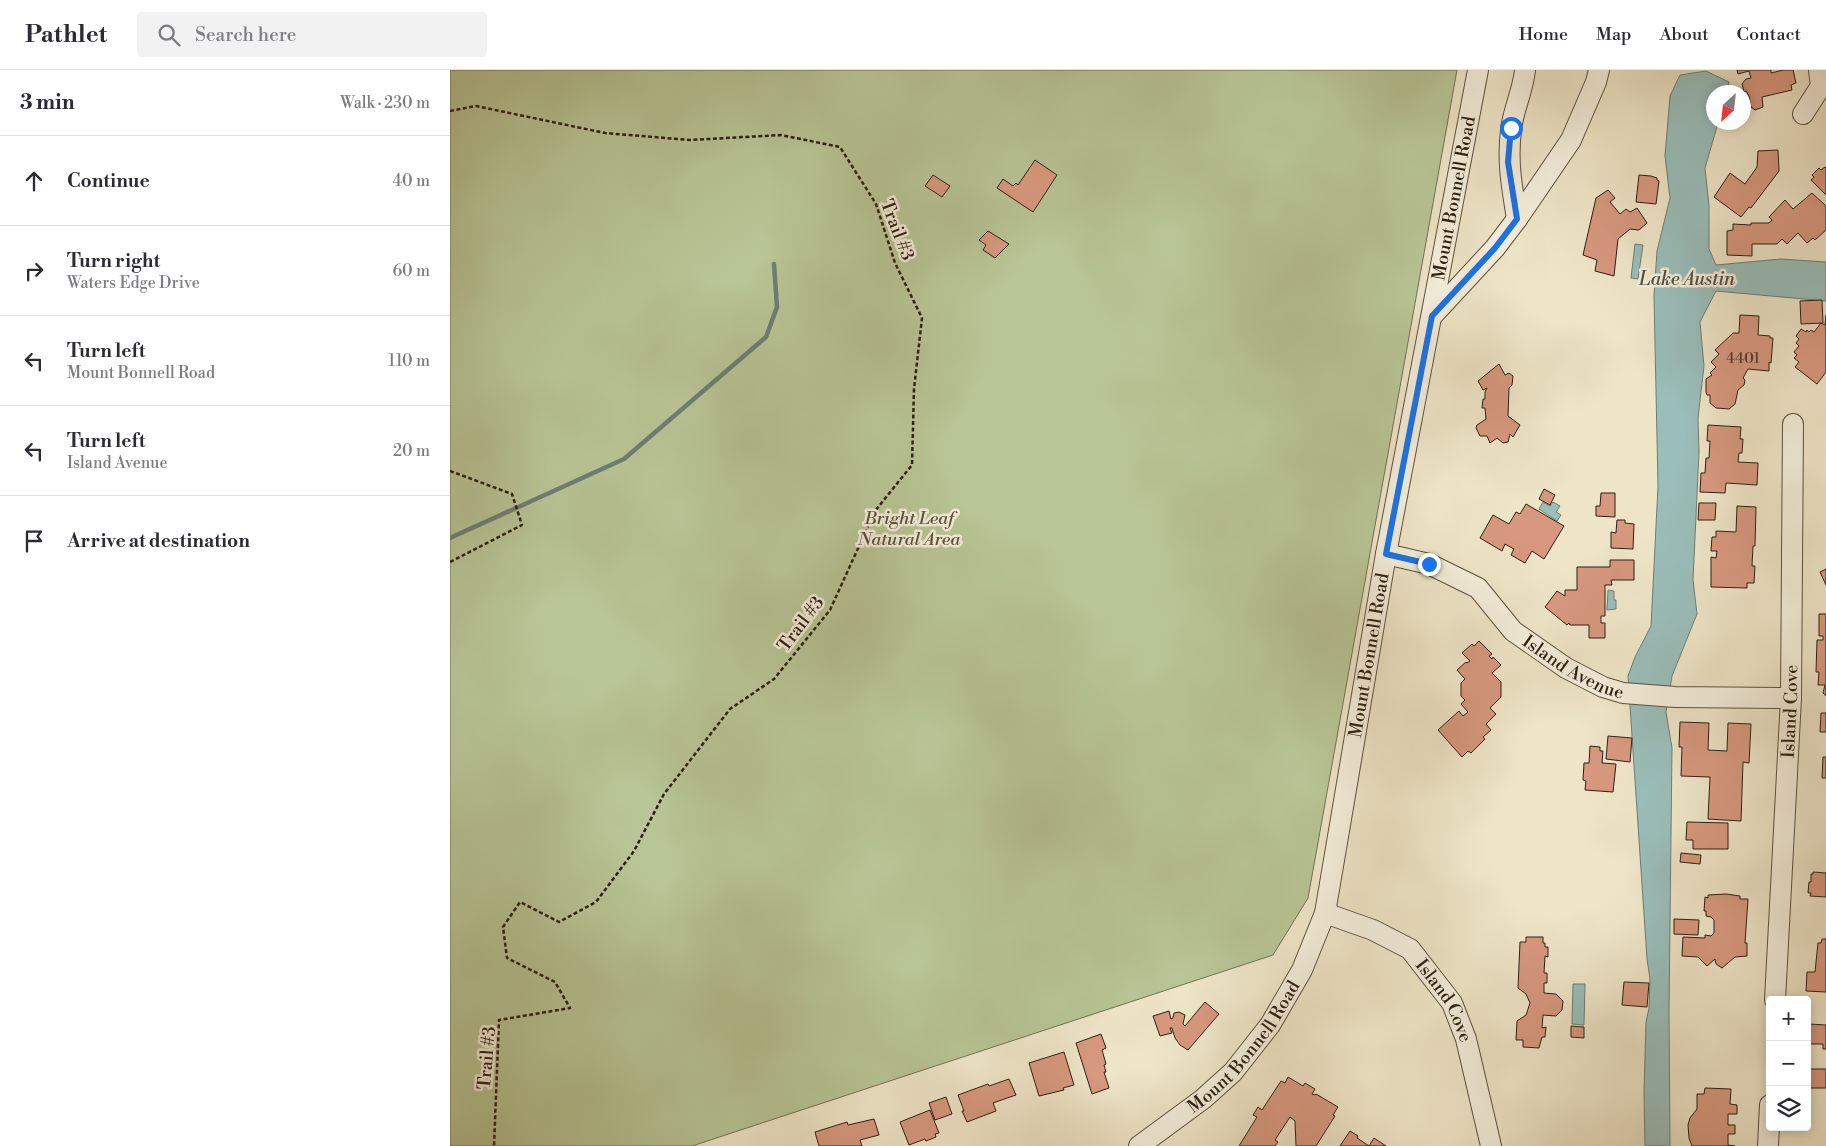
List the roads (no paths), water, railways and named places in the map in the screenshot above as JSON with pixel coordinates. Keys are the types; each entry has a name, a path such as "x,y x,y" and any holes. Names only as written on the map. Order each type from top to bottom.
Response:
{"street":[{"name":"Mount Bonnell Road","path":"1139,1146 1203,1099 1233,1072 1270,1025 1302,970 1325,913 1386,554 1478,70"},
{"path":"1517,219 1508,162 1511,128 1523,86 1525,70"},
{"path":"1432,316 1495,248 1571,140 1596,82 1599,70"},
{"path":"1803,114 1821,86 1819,70"},
{"name":"Island Cove","path":"1775,996 1791,698 1793,424"},
{"name":"Island Avenue","path":"1386,554 1429,564 1478,588 1512,631 1566,668 1603,687 1623,693 1675,697 1791,698"},
{"name":"Island Cove","path":"1325,913 1373,930 1410,949 1452,1003 1466,1039 1491,1146"},
{"path":"1768,1146 1769,1131"}],"water":[{"name":"Lake Austin","path":"1706,71 1729,82 1728,85 1706,85 1706,130 1716,130 1705,168 1709,206 1709,249 1716,265 1781,259 1826,262 1826,301 1716,291 1700,322 1704,366 1698,418 1699,452 1693,580 1697,614 1672,676 1666,712 1672,748 1669,1011 1670,1146 1645,1146 1646,1022 1649,1008 1650,979 1647,959 1628,676 1635,657 1651,626 1658,486 1654,296 1657,251 1670,198 1665,156 1670,96 1680,75"},
{"path":"1635,244 1643,245 1638,279 1631,278"},
{"path":"1543,502 1550,506 1553,502 1560,506 1556,512 1561,515 1557,521 1539,509"},
{"path":"1608,590 1614,591 1616,609 1607,610"},
{"path":"1573,984 1585,984 1584,1025 1572,1024"}],"waterway":[{"path":"450,538 624,459 766,337 777,307 774,264"}],"park label":[{"name":"Bright Leaf Natural Area","path":"909,528"}]}
